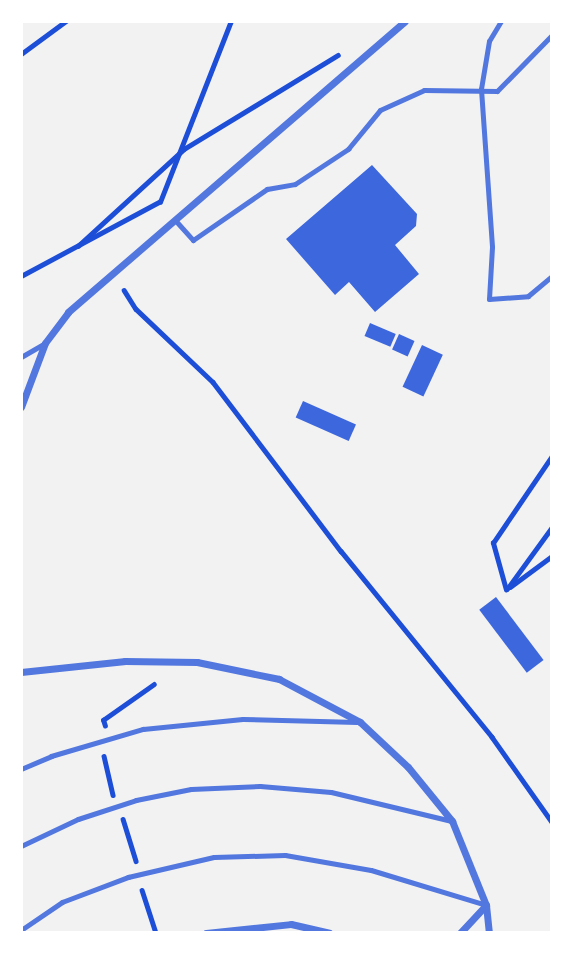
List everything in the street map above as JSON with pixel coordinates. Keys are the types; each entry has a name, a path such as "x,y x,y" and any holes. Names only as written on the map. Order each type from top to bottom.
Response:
{"street":[{"path":"21,407 45,342 68,312 405,21"},
{"path":"21,672 125,661 197,662 279,679 360,722 408,767 452,821 486,905 489,933"},
{"path":"460,933 486,905"},
{"path":"206,933 291,925 329,933"}],"lane":[{"path":"501,21 489,41 481,89 492,247 489,299 528,296 552,276"},
{"path":"176,220 193,240 267,189 295,184 348,149 380,110 424,90 497,91 552,36"},
{"path":"21,357 45,342"},
{"path":"21,769 51,756 143,729 243,719 360,722"},
{"path":"21,846 78,819 135,800 191,789 260,786 331,792 452,821"},
{"path":"21,929 62,902 117,881 214,856 285,855 371,870 486,905"}],"path":[{"path":"21,54 66,21"},
{"path":"21,275 160,202 184,149 231,21"},
{"path":"78,246 184,149 342,52"},
{"path":"160,202 176,220"},
{"path":"124,290 136,309 213,382 341,551 492,737 552,822"},
{"path":"506,590 493,543 552,456"},
{"path":"506,590 552,527"},
{"path":"506,590 552,556"},
{"path":"106,730 103,720 154,684"},
{"path":"104,766 109,782"},
{"path":"128,830 132,846"},
{"path":"143,897 156,933"}],"building":[{"path":"372,165 417,214 416,226 395,245 419,274 375,312 349,282 335,295 286,239"},
{"path":"370,323 396,334 390,347 365,336"},
{"path":"399,334 415,341 408,356 392,350"},
{"path":"422,345 443,355 423,396 403,387"},
{"path":"303,401 356,425 349,441 296,417"},
{"path":"496,597 544,660 527,673 479,610"}]}
